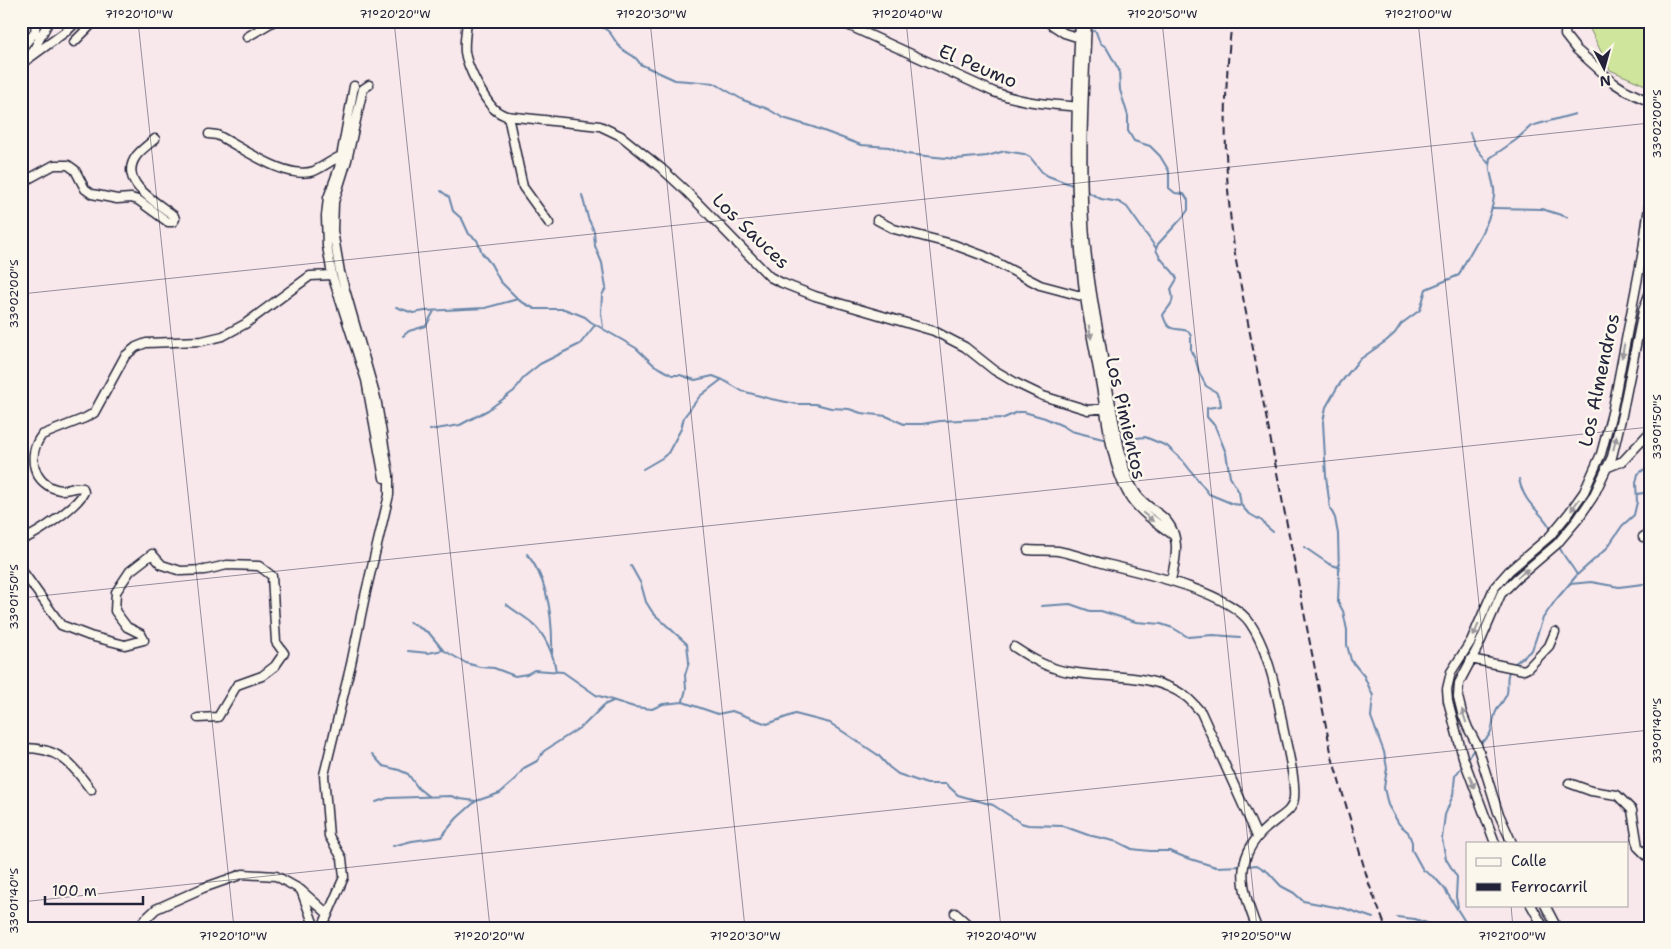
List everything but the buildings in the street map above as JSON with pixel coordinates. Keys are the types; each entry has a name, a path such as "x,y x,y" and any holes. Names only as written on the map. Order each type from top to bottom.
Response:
{"street":[{"path":"21,49 35,32 36,21"},
{"path":"30,57 48,23 47,21"},
{"path":"21,64 68,30 77,21"},
{"path":"74,42 95,21"},
{"path":"247,37 274,21"},
{"path":"467,21 465,44 467,59 486,99 499,113 508,116 523,186 549,222"},
{"name":"El Peumo","path":"839,21 986,89 1012,99 1037,104 1080,107"},
{"path":"1046,21 1064,33 1083,38"},
{"name":"Los Pimientos","path":"1080,21 1083,38"},
{"name":"Los Pimientos","path":"1087,21 1083,38 1076,181 1085,297 1120,476 1126,491 1141,511 1173,535 1177,555 1171,580"},
{"path":"1566,21 1565,35 1576,49 1614,83 1650,102"},
{"path":"354,86 339,168 328,198 326,216 327,246 332,275 366,380 384,478"},
{"path":"322,928 344,877 342,858 329,836 324,775 351,664 364,596 390,495 389,475 376,398 340,272 333,231 334,202 347,160 364,88 369,86"},
{"name":"Los Pimientos","path":"1080,107 1086,257 1108,408"},
{"name":"Los Sauces","path":"508,116 600,126 610,130 621,136 661,168 770,276 782,284 815,296 934,331 965,347 994,370 1043,396 1088,410 1108,408"},
{"path":"209,134 217,135 267,162 300,174 315,170 341,156"},
{"path":"21,183 54,165 68,165 75,170 85,189 92,194 117,199 132,198 138,200 168,222 173,222 174,216 139,189 131,176 134,159 155,138"},
{"name":"Los Almendros","path":"1495,842 1463,758 1448,702 1448,683 1453,668 1471,641 1494,588 1509,571 1550,536 1569,513 1584,492 1601,454 1612,413 1642,256 1650,200"},
{"path":"877,220 894,229 952,244 984,256 1040,285 1085,297"},
{"path":"21,540 36,533 56,519 81,498 84,492 83,488 79,486 68,490 55,489 38,476 33,461 33,451 37,441 42,435 80,421 94,413 130,350 146,343 202,340 223,336 245,324 310,276 332,275"},
{"name":"Los Almendros","path":"1512,842 1498,812 1478,745 1462,713 1458,697 1459,683 1501,594 1557,544 1593,497 1612,457 1643,311 1650,292"},
{"path":"1606,468 1623,461 1650,432"},
{"path":"1028,550 1058,551 1171,580 1228,604 1250,623 1266,656 1280,711 1294,798 1288,811 1257,836 1250,847 1244,863 1243,882 1245,896 1257,928"},
{"path":"21,569 61,625 90,636 125,645 144,640 141,634 127,628 115,611 116,592 130,571 152,554 162,565 180,571 205,570 227,565 259,566 272,576 276,642 284,653 275,666 262,676 237,685 218,717 198,718"},
{"path":"1471,659 1524,670 1549,646 1555,632"},
{"path":"1014,647 1032,659 1050,667 1068,672 1160,682 1186,696 1201,712 1257,836"},
{"path":"1453,668 1465,670"},
{"path":"21,748 46,751 64,758 91,790"},
{"path":"1569,783 1591,791 1617,795 1632,810 1638,847 1650,859"},
{"path":"136,928 156,909 203,888 243,874 276,876 301,890 328,914"},
{"path":"301,890 316,928"},
{"path":"1532,906 1544,928"},
{"path":"1546,906 1557,928"},
{"path":"955,913 972,928"}],"green space":[{"path":"1586,21 1650,21 1650,87 1610,70"}],"waterway":[{"path":"595,21 608,31 620,47 640,64 675,80 714,83 743,100 768,109 783,118 861,145 889,147 906,154 956,159 987,156 1005,151 1024,154 1030,157 1042,172 1048,176 1075,186"},
{"path":"1089,29 1096,32 1100,43 1106,47 1119,70 1120,90 1128,116 1128,131 1134,141 1150,146 1160,156 1169,171 1169,188 1175,193 1184,194 1188,200 1188,210 1158,244 1156,249 1177,279 1171,289 1172,303 1163,315 1169,327 1188,331 1191,336 1191,351 1199,372 1206,386 1216,392 1220,399 1221,406 1207,408 1207,417 1215,426 1226,453 1230,477 1239,492 1241,505 1248,513 1262,521 1273,532"},
{"path":"1469,928 1444,888 1435,878 1423,870 1412,850 1412,842 1408,832 1399,824 1388,805 1384,788 1387,768 1384,752 1371,717 1373,696 1364,676 1351,660 1347,645 1347,630 1343,611 1338,602 1338,534 1335,518 1330,508 1323,422 1326,407 1338,386 1359,360 1386,341 1401,324 1420,310 1426,289 1459,275 1485,227 1492,207 1494,187 1489,164 1490,158 1516,140 1531,126 1575,114"},
{"path":"1470,133 1475,146 1488,163"},
{"path":"441,191 449,197 453,211 462,219 469,234 477,240 482,253 491,264 500,281 520,301 535,309 564,309 585,317 636,348 654,365 672,375 680,375 695,380 713,376 742,391 771,399 797,404 815,404 831,408 849,409 861,413 886,416 904,424 1004,418 1018,412 1024,412 1045,418 1071,431 1107,440"},
{"path":"1086,191 1101,199 1119,202 1127,207 1156,248"},
{"path":"582,195 588,218 594,231 595,246 602,263 606,288 602,295 601,313 603,327"},
{"path":"1493,208 1542,209 1567,217"},
{"path":"396,307 413,313 485,308 518,299"},
{"path":"403,336 409,331 426,326 434,311"},
{"path":"430,430 460,425 488,410 514,391 525,376 540,364 580,344 595,325"},
{"path":"643,469 668,453 681,429 684,417 700,396 721,380"},
{"path":"1119,440 1145,437 1167,446 1183,461 1209,494 1233,504 1241,505"},
{"path":"1514,664 1532,650 1543,618 1555,601 1577,575 1607,548 1622,526 1634,515 1637,502 1636,483 1638,474 1650,465"},
{"path":"1519,479 1525,496 1552,531"},
{"path":"1637,494 1650,492"},
{"path":"1559,546 1577,575"},
{"path":"1304,547 1329,564 1338,567"},
{"path":"527,554 545,589 552,629 552,655"},
{"path":"631,566 641,584 646,602 653,613 687,644 689,662 685,675 686,689 683,701"},
{"path":"1570,584 1591,582 1619,587 1650,585"},
{"path":"506,604 532,623 541,633 551,652 556,672"},
{"path":"1041,606 1070,604 1136,622 1161,624 1173,628 1188,637 1213,635 1240,637"},
{"path":"409,622 429,633 443,650 466,663 494,668 515,676 527,674 534,670 563,672 596,695 634,707 652,709 663,704 683,702 718,714 732,711 767,724 795,714 830,723 878,755 898,774 927,784 946,784 958,795 993,805 1021,823 1063,826 1088,835 1118,842 1132,849 1170,851 1216,867 1243,866"},
{"path":"408,651 428,653 443,650"},
{"path":"1480,743 1490,734 1495,714 1506,696 1510,670"},
{"path":"393,846 441,837 457,818 476,801 500,793 514,781 524,768 537,761 544,751 584,725 604,705 613,701"},
{"path":"1467,759 1475,748"},
{"path":"372,754 383,766 408,774 418,788 428,796"},
{"path":"1458,907 1456,897 1457,877 1446,859 1442,839 1445,815 1453,795 1455,776 1463,765"},
{"path":"376,802 388,798 451,796 476,801"},
{"path":"1247,866 1257,865 1268,872 1281,886 1294,893 1303,901 1346,909 1373,918"},
{"path":"1397,917 1415,919 1441,928"}],"railway":[{"path":"1232,21 1227,82 1226,141 1229,201 1236,261 1332,757 1369,884 1386,928"}]}
